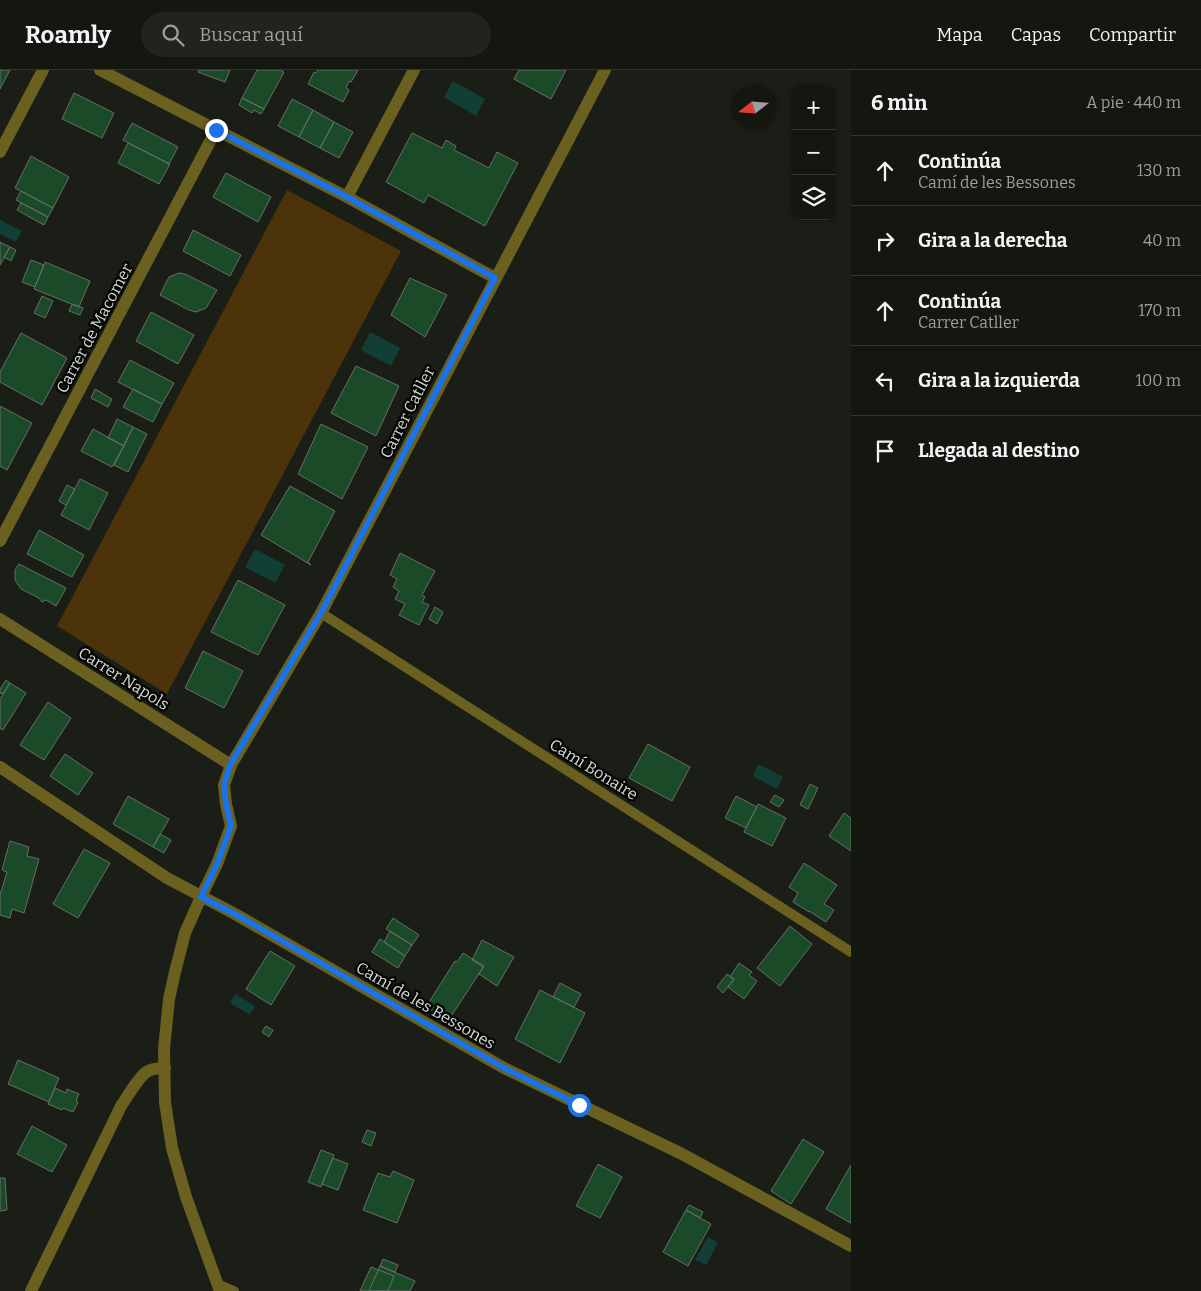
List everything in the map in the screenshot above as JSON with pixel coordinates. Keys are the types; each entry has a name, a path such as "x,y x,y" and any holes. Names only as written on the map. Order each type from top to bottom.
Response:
{"street":[{"path":"0,152 43,70"},
{"path":"100,70 347,197 495,278"},
{"path":"347,197 414,70"},
{"name":"Carrer Catller","path":"218,1288 186,1197 172,1148 166,1102 164,1050 169,999 174,972 185,933 217,864 231,826 224,785 230,765 321,613 605,70"},
{"name":"Carrer de Macomer","path":"0,541 216,130"},
{"name":"Carrer Napols","path":"0,619 230,765"},
{"name":"Camí de les Bessones","path":"0,766 166,878 235,914 504,1068 682,1154 851,1246"},
{"path":"31,1291 121,1106 146,1073 159,1068 165,1068"}],"lane":[{"name":"Camí Bonaire","path":"321,613 851,952"},
{"path":"218,1288 234,1291"}],"shaded area":[{"path":"287,190 401,251 167,694 57,626"}],"water":[{"path":"453,81 485,99 476,116 444,97"},
{"path":"0,220 22,231 16,242 0,234"},
{"path":"370,332 400,348 391,366 361,350"},
{"path":"255,549 285,565 275,583 245,567"},
{"path":"758,764 783,777 777,789 753,776"},
{"path":"235,994 255,1006 250,1015 230,1003"},
{"path":"708,1237 718,1243 706,1265 695,1260"}],"building":[{"path":"0,70 10,70 0,89"},
{"path":"199,70 230,70 225,82 198,72"},
{"path":"257,70 280,70 284,72 264,109 242,98"},
{"path":"318,70 358,70 351,82 349,81 346,88 349,90 343,102 308,84 314,72 316,73"},
{"path":"519,70 566,70 551,99 514,79"},
{"path":"74,93 114,113 102,138 62,119"},
{"path":"242,98 264,109 261,114 254,110 252,113 239,105"},
{"path":"292,99 313,110 299,137 278,126"},
{"path":"313,110 334,122 320,148 299,137"},
{"path":"334,122 353,132 339,158 320,148"},
{"path":"132,123 178,147 169,164 123,140"},
{"path":"412,133 442,148 446,140 456,146 454,150 489,168 497,152 518,163 485,226 428,195 424,203 386,182"},
{"path":"128,143 170,164 159,184 118,163"},
{"path":"31,156 69,177 53,208 15,188"},
{"path":"226,173 271,197 258,222 213,197"},
{"path":"21,191 53,208 48,217 16,200"},
{"path":"21,203 48,217 44,225 17,210"},
{"path":"193,230 241,255 230,276 183,251"},
{"path":"0,242 10,247 0,265"},
{"path":"10,247 16,250 11,261 4,257"},
{"path":"31,260 44,265 35,287 22,282"},
{"path":"45,262 90,281 79,307 34,289"},
{"path":"179,273 185,274 217,290 206,308 196,312 160,295 169,277"},
{"path":"410,278 447,295 425,337 391,315"},
{"path":"42,296 53,301 45,318 34,313"},
{"path":"72,304 83,308 80,315 69,311"},
{"path":"151,312 194,335 178,364 136,341"},
{"path":"21,333 67,358 42,405 0,382 0,372"},
{"path":"130,360 174,383 162,404 118,382"},
{"path":"356,366 399,386 376,436 331,413"},
{"path":"95,389 112,399 108,407 91,398"},
{"path":"133,389 162,404 153,422 123,407"},
{"path":"0,406 32,423 7,470 0,466"},
{"path":"117,419 133,427 124,446 108,438"},
{"path":"321,424 368,447 342,499 298,474"},
{"path":"133,427 147,434 128,472 114,465"},
{"path":"93,429 124,446 112,467 81,451"},
{"path":"80,479 108,493 89,530 61,515"},
{"path":"67,485 75,489 66,505 59,501"},
{"path":"290,486 335,511 308,562 311,565 261,535"},
{"path":"39,530 84,555 72,577 27,554"},
{"path":"400,553 435,571 422,595 425,597 422,602 429,605 419,625 399,615 405,604 395,599 399,591 393,587 397,579 390,575"},
{"path":"19,564 66,588 56,606 46,600 42,602 39,598 21,589 15,580 15,570"},
{"path":"238,580 285,605 258,655 211,632"},
{"path":"435,607 443,612 437,624 429,619"},
{"path":"203,651 243,671 224,708 185,688"},
{"path":"6,680 10,683 3,694 0,693 0,689"},
{"path":"10,683 26,693 3,730 0,728 0,699"},
{"path":"48,702 71,718 44,760 20,745"},
{"path":"648,744 690,767 672,801 629,778"},
{"path":"65,754 93,773 78,795 50,776"},
{"path":"810,784 818,788 808,809 800,805"},
{"path":"775,795 784,800 779,807 770,802"},
{"path":"128,796 169,819 153,847 113,824"},
{"path":"736,796 757,807 746,828 725,818"},
{"path":"758,804 786,818 772,846 744,832"},
{"path":"844,813 851,818 851,851 829,836"},
{"path":"160,834 171,840 164,853 153,847"},
{"path":"10,841 29,847 27,856 39,859 24,913 12,909 10,918 0,915 0,895 7,872 2,870"},
{"path":"84,849 110,863 78,918 53,904"},
{"path":"804,863 837,885 824,904 834,910 826,922 793,902 798,893 789,887"},
{"path":"393,918 419,935 412,945 386,929"},
{"path":"790,926 812,944 780,986 757,968"},
{"path":"390,931 412,945 405,956 384,942"},
{"path":"380,939 405,956 398,968 372,952"},
{"path":"482,940 514,957 497,986 479,974 483,967 472,960"},
{"path":"270,951 295,966 271,1005 246,989"},
{"path":"463,953 484,966 448,1021 426,1007 455,961 457,962"},
{"path":"739,963 752,972 749,975 757,981 744,999 728,987 734,979 730,977"},
{"path":"727,974 734,979 723,993 717,987"},
{"path":"560,983 581,994 574,1007 553,997"},
{"path":"540,990 585,1013 560,1063 515,1039"},
{"path":"266,1026 273,1030 269,1037 262,1032"},
{"path":"18,1060 59,1078 49,1102 8,1084"},
{"path":"55,1088 66,1093 67,1089 79,1094 76,1101 78,1102 73,1112 48,1104"},
{"path":"32,1126 67,1145 52,1172 17,1154"},
{"path":"367,1130 376,1133 371,1146 362,1142"},
{"path":"803,1139 824,1152 791,1204 771,1191"},
{"path":"321,1150 334,1155 321,1187 308,1182"},
{"path":"333,1158 348,1164 338,1190 322,1184"},
{"path":"598,1164 622,1177 600,1218 576,1206"},
{"path":"851,1165 851,1223 826,1209"},
{"path":"393,1171 414,1180 397,1223 363,1210 378,1173 390,1177"},
{"path":"0,1178 5,1178 7,1210 0,1211"},
{"path":"689,1205 703,1212 700,1218 686,1210"},
{"path":"686,1210 711,1224 688,1266 663,1252"},
{"path":"383,1259 398,1265 395,1272 380,1266"},
{"path":"380,1266 415,1281 410,1291 369,1291"},
{"path":"371,1267 394,1276 388,1291 360,1291"}],"route":[{"path":"216,130 347,197 495,278 321,613 230,765 224,785 231,826 217,864 201,897 235,914 504,1068 579,1105"}]}
